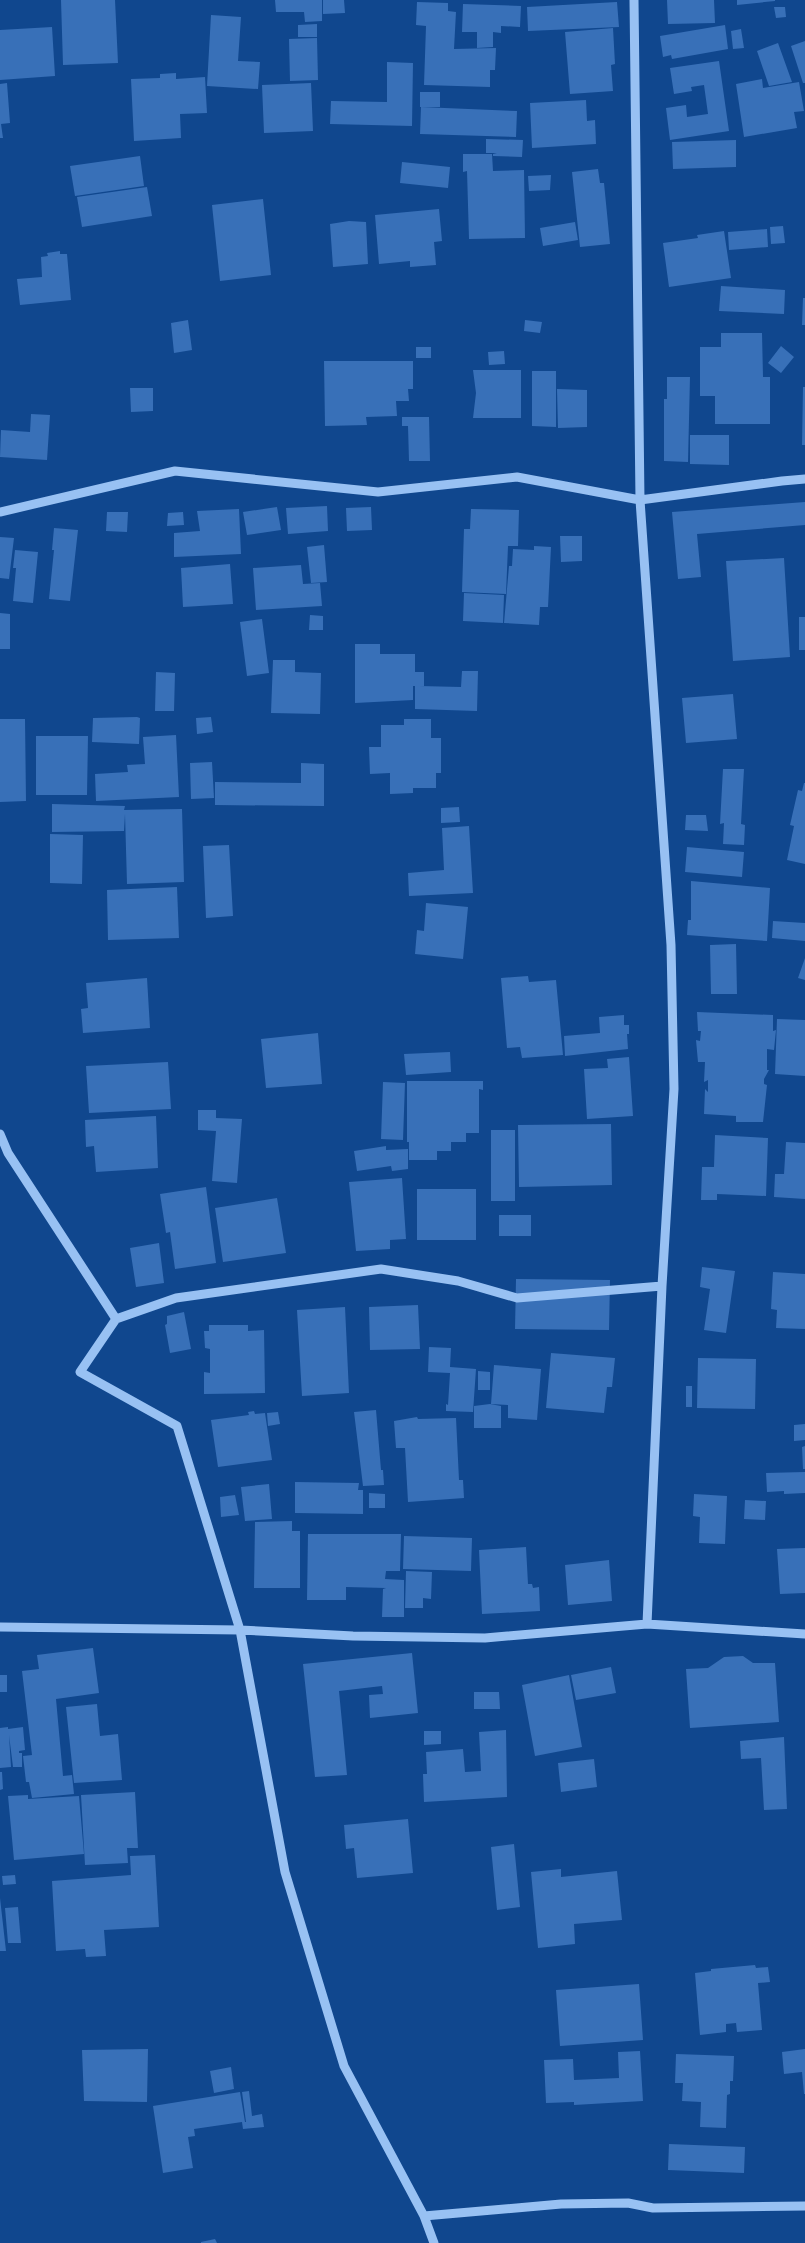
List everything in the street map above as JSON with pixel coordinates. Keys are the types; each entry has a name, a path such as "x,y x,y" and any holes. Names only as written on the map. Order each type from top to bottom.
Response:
{"street":[{"path":"634,0 640,500 670,945 674,1090 662,1286 647,1624"},
{"path":"0,512 176,471 378,492 517,476 640,500 782,480 805,480"},
{"path":"0,1134 8,1153 116,1318"},
{"path":"434,2243 424,2216 344,2066 285,1872 240,1630 177,1426 80,1372 116,1318 176,1298 381,1269 458,1282 518,1298 662,1286"},
{"path":"0,1627 240,1630 353,1636 485,1638 647,1624 805,1634"},
{"path":"424,2216 569,2204 628,2203 653,2208 805,2206"}],"building":[{"path":"61,0 115,0 118,63 63,65"},
{"path":"275,0 322,0 322,21 305,22 304,12 276,12"},
{"path":"323,0 344,0 345,13 323,14"},
{"path":"667,0 714,0 715,23 668,24"},
{"path":"737,0 775,0 775,1 737,5"},
{"path":"417,2 448,3 448,11 456,12 454,49 496,48 495,70 490,70 490,87 424,85 426,26 416,25"},
{"path":"617,2 619,27 528,31 527,7"},
{"path":"463,4 521,6 520,27 501,26 501,33 493,32 493,47 477,48 477,32 462,32"},
{"path":"774,7 785,7 786,17 776,18"},
{"path":"211,15 241,17 238,61 260,62 258,89 207,86"},
{"path":"317,24 317,37 298,37 298,25"},
{"path":"725,25 728,49 672,59 671,55 663,57 660,36"},
{"path":"52,27 55,76 0,80 0,30"},
{"path":"613,28 615,64 611,65 613,91 570,94 565,32"},
{"path":"741,29 744,48 733,49 731,31"},
{"path":"317,38 318,80 290,81 289,39"},
{"path":"805,41 805,83 803,83 791,46"},
{"path":"778,43 792,82 769,86 757,51"},
{"path":"719,61 729,131 670,140 666,108 686,105 687,117 708,114 704,85 691,87 692,91 674,94 670,68"},
{"path":"387,62 413,63 412,126 330,124 331,101 387,102"},
{"path":"176,73 176,79 205,77 207,113 180,114 181,138 134,141 131,79 160,78 160,74"},
{"path":"762,79 763,88 799,82 804,111 794,112 797,128 744,137 736,84"},
{"path":"7,83 10,123 1,124 3,138 0,138 0,84"},
{"path":"311,83 313,131 264,133 262,85"},
{"path":"420,92 440,92 440,107 420,107"},
{"path":"586,100 587,121 595,120 596,144 532,148 530,103"},
{"path":"421,107 517,111 516,137 420,134"},
{"path":"486,139 523,140 522,157 493,156 493,154 497,153 486,153"},
{"path":"736,140 736,167 673,169 672,142"},
{"path":"463,154 492,154 493,171 524,170 525,238 469,239 467,171 463,172"},
{"path":"140,156 144,186 75,196 70,166"},
{"path":"402,162 450,167 448,188 400,183"},
{"path":"598,169 600,183 604,183 610,244 580,247 572,172"},
{"path":"551,175 550,190 529,191 528,176"},
{"path":"147,187 152,216 82,227 77,197"},
{"path":"263,199 271,275 220,281 212,205"},
{"path":"439,209 442,241 434,242 436,265 410,267 410,261 379,264 375,215"},
{"path":"349,221 366,222 368,264 333,267 330,224"},
{"path":"575,222 578,240 543,246 540,228"},
{"path":"783,226 785,243 771,244 770,227"},
{"path":"767,229 768,247 729,250 728,232"},
{"path":"724,231 731,278 669,287 663,243 698,238 697,235"},
{"path":"60,251 60,254 67,254 71,300 20,305 17,279 42,277 41,257 48,256 47,253"},
{"path":"721,286 785,290 784,314 719,311"},
{"path":"803,298 805,298 805,325 802,325"},
{"path":"188,320 192,350 174,353 171,323"},
{"path":"525,320 542,322 540,333 524,331"},
{"path":"721,333 762,333 763,377 770,377 770,424 715,424 715,396 700,396 700,347 721,347"},
{"path":"781,346 794,357 781,373 768,363"},
{"path":"416,347 431,347 431,358 416,358"},
{"path":"504,351 505,364 489,365 488,352"},
{"path":"324,361 413,361 413,389 408,389 409,401 396,401 397,416 366,417 367,425 325,426"},
{"path":"473,370 521,370 521,418 473,418 476,393"},
{"path":"532,371 556,371 556,427 532,426"},
{"path":"667,377 690,377 688,462 664,461 664,399 667,399"},
{"path":"803,387 805,387 805,445 802,445"},
{"path":"130,388 153,388 153,411 131,412"},
{"path":"557,389 587,390 587,427 558,428"},
{"path":"31,414 50,415 47,460 0,457 1,430 30,432"},
{"path":"402,417 429,417 430,461 409,461 408,426 402,426"},
{"path":"690,435 729,435 729,465 690,464"},
{"path":"805,502 805,525 697,534 701,577 678,579 672,512"},
{"path":"327,506 328,531 288,534 286,508"},
{"path":"277,507 281,530 247,535 243,512"},
{"path":"371,507 372,530 347,531 346,508"},
{"path":"239,509 241,554 174,557 174,533 200,531 197,511"},
{"path":"471,509 519,510 518,546 508,546 506,594 462,592 464,529 470,529"},
{"path":"107,512 128,512 127,532 106,531"},
{"path":"183,512 184,525 167,526 168,513"},
{"path":"54,528 78,530 70,601 49,599 54,550 52,550"},
{"path":"560,536 582,536 582,561 561,562"},
{"path":"0,537 14,538 9,579 0,578"},
{"path":"324,545 327,582 311,583 307,547"},
{"path":"534,546 551,547 548,607 540,607 539,625 504,623 509,566 512,566 513,549 534,550"},
{"path":"15,550 38,552 33,603 13,601 16,568 13,568"},
{"path":"784,558 790,657 733,661 726,561"},
{"path":"230,564 233,604 183,607 181,568"},
{"path":"301,565 303,584 320,583 322,606 256,610 253,568"},
{"path":"464,593 504,595 503,623 463,621"},
{"path":"0,613 10,614 10,649 0,649"},
{"path":"310,615 323,616 323,630 309,630"},
{"path":"799,617 805,617 805,650 799,650"},
{"path":"262,619 269,673 247,676 240,622"},
{"path":"355,644 380,644 380,654 415,654 415,672 424,672 424,686 419,686 461,687 462,671 478,671 477,711 415,709 415,686 413,686 413,700 355,703"},
{"path":"273,660 295,660 295,672 321,673 320,714 271,713"},
{"path":"156,672 175,673 174,711 155,711"},
{"path":"733,694 737,739 686,743 682,698"},
{"path":"211,717 213,732 197,734 196,718"},
{"path":"93,718 140,718 139,744 92,742"},
{"path":"0,719 25,719 26,801 0,802"},
{"path":"404,719 431,719 431,738 441,738 441,773 436,773 436,788 413,788 413,793 390,794 390,773 370,774 369,747 381,747 381,725 404,725"},
{"path":"176,735 179,797 96,801 95,774 128,772 127,765 145,764 143,737"},
{"path":"36,736 88,736 87,795 36,795"},
{"path":"212,762 214,798 191,799 190,763"},
{"path":"301,763 324,764 324,806 215,805 215,782 301,783"},
{"path":"723,769 744,769 741,824 745,825 744,845 723,844 724,823 720,824"},
{"path":"804,783 805,864 787,860 794,826 790,825 798,790 802,791"},
{"path":"52,804 125,806 124,810 182,809 184,882 127,884 125,814 124,831 52,832"},
{"path":"459,807 460,822 441,823 441,808"},
{"path":"686,815 706,815 708,831 685,830"},
{"path":"469,826 473,893 409,896 408,873 444,870 442,828"},
{"path":"50,834 83,835 82,884 50,883"},
{"path":"229,845 233,916 206,918 203,846"},
{"path":"687,847 744,852 742,877 685,872"},
{"path":"691,881 770,888 767,941 687,935 688,920 691,920"},
{"path":"177,887 179,938 108,940 107,890"},
{"path":"426,903 468,907 463,959 415,954 417,930 424,931"},
{"path":"773,921 805,923 805,941 772,938"},
{"path":"736,944 737,994 711,994 710,945"},
{"path":"805,958 805,980 798,978"},
{"path":"528,976 529,982 556,980 563,1055 522,1058 520,1047 507,1048 501,978"},
{"path":"147,978 150,1028 83,1033 81,1009 88,1008 86,983"},
{"path":"697,1012 773,1015 773,1031 776,1030 774,1050 767,1049 767,1070 769,1070 764,1079 764,1084 767,1085 763,1122 736,1122 736,1116 704,1114 705,1089 708,1092 708,1080 704,1082 705,1062 698,1062 696,1040 700,1041 701,1031 698,1031"},
{"path":"624,1015 624,1025 629,1025 629,1034 627,1034 628,1049 565,1056 564,1036 600,1033 599,1017"},
{"path":"777,1019 805,1020 805,1076 775,1074"},
{"path":"318,1033 322,1084 266,1088 261,1039"},
{"path":"450,1052 451,1072 406,1075 404,1054"},
{"path":"629,1057 633,1116 587,1119 584,1069 608,1068 607,1059"},
{"path":"168,1062 171,1109 89,1113 86,1066"},
{"path":"407,1081 483,1081 483,1090 479,1089 479,1133 466,1133 466,1142 451,1142 451,1151 437,1151 437,1160 409,1160 409,1142 407,1142"},
{"path":"383,1082 405,1083 403,1140 381,1139"},
{"path":"198,1110 216,1110 216,1118 242,1119 237,1183 212,1181 216,1131 198,1130"},
{"path":"156,1116 158,1168 96,1172 94,1146 86,1147 85,1120"},
{"path":"611,1124 612,1185 519,1187 518,1125"},
{"path":"491,1130 515,1130 515,1201 491,1201"},
{"path":"715,1135 768,1138 766,1196 717,1194 717,1200 701,1200 702,1167 714,1167"},
{"path":"786,1142 805,1143 805,1199 774,1197 775,1174 784,1174"},
{"path":"386,1146 386,1150 408,1149 408,1169 392,1171 391,1166 357,1171 354,1151"},
{"path":"402,1178 406,1239 390,1240 390,1249 356,1251 349,1182"},
{"path":"206,1187 216,1263 175,1269 170,1232 166,1233 160,1194"},
{"path":"417,1189 476,1189 476,1240 417,1240"},
{"path":"277,1198 286,1253 223,1262 215,1208"},
{"path":"499,1215 531,1215 531,1236 499,1236"},
{"path":"159,1243 164,1283 136,1287 130,1248"},
{"path":"702,1267 735,1271 726,1333 704,1330 710,1289 700,1287"},
{"path":"773,1272 805,1274 805,1329 776,1328 777,1310 771,1309"},
{"path":"516,1279 610,1280 609,1330 515,1329"},
{"path":"418,1305 420,1349 370,1350 369,1307"},
{"path":"345,1307 349,1393 302,1396 297,1310"},
{"path":"184,1312 191,1349 170,1353 165,1325 167,1324 167,1316"},
{"path":"209,1325 248,1325 248,1331 264,1330 265,1393 204,1394 204,1372 210,1373 210,1349 205,1348 204,1331 209,1331"},
{"path":"429,1347 451,1348 450,1367 476,1369 473,1412 446,1411 450,1373 428,1372"},
{"path":"551,1353 615,1358 612,1387 607,1387 604,1413 546,1408"},
{"path":"698,1358 756,1359 755,1409 697,1408"},
{"path":"494,1365 541,1369 537,1420 508,1418 508,1405 491,1404"},
{"path":"478,1371 490,1372 490,1390 478,1390"},
{"path":"686,1386 692,1386 692,1407 686,1407"},
{"path":"490,1404 501,1406 501,1428 474,1428 474,1406"},
{"path":"376,1410 384,1485 363,1486 354,1412"},
{"path":"254,1411 255,1414 265,1413 272,1460 218,1467 211,1420 249,1415 248,1412"},
{"path":"278,1412 280,1424 268,1426 267,1413"},
{"path":"417,1417 418,1419 456,1418 459,1480 463,1480 464,1498 408,1502 405,1448 396,1448 394,1421"},
{"path":"805,1424 805,1440 794,1441 794,1425"},
{"path":"805,1446 805,1469 803,1469 802,1447"},
{"path":"805,1472 805,1493 784,1494 784,1491 767,1492 766,1473"},
{"path":"295,1482 359,1483 358,1490 363,1490 363,1514 295,1513"},
{"path":"269,1484 272,1519 245,1521 241,1487"},
{"path":"369,1493 385,1494 385,1508 369,1508"},
{"path":"694,1494 727,1496 725,1544 699,1543 700,1517 693,1516"},
{"path":"235,1495 239,1515 221,1517 220,1497"},
{"path":"745,1500 766,1501 765,1520 744,1519"},
{"path":"292,1521 292,1531 300,1531 300,1588 254,1588 255,1522"},
{"path":"308,1534 401,1534 400,1571 386,1571 385,1579 404,1580 404,1617 382,1617 383,1589 386,1588 346,1587 346,1600 307,1600"},
{"path":"404,1536 472,1538 471,1571 403,1569"},
{"path":"526,1547 528,1584 532,1584 533,1588 539,1587 540,1611 482,1614 479,1550"},
{"path":"805,1548 805,1593 780,1594 777,1549"},
{"path":"609,1560 612,1601 568,1605 565,1565"},
{"path":"406,1571 432,1572 431,1599 423,1598 423,1608 405,1608"},
{"path":"93,1648 99,1693 56,1699 63,1776 72,1775 74,1794 32,1798 29,1782 26,1782 23,1756 32,1755 22,1671 39,1669 37,1655"},
{"path":"412,1653 418,1713 370,1718 369,1695 383,1694 382,1686 339,1691 347,1775 315,1777 303,1664"},
{"path":"743,1656 753,1663 775,1663 779,1722 690,1728 686,1669 708,1668 724,1657"},
{"path":"611,1667 616,1693 576,1700 571,1675"},
{"path":"0,1675 7,1675 7,1692 0,1692"},
{"path":"569,1675 582,1747 535,1756 522,1685"},
{"path":"474,1692 499,1692 500,1709 474,1709"},
{"path":"97,1704 100,1736 118,1734 122,1780 74,1783 66,1707"},
{"path":"8,1727 8,1729 23,1727 25,1750 19,1751 19,1753 22,1753 22,1767 13,1767 9,1735 11,1767 0,1768 0,1728"},
{"path":"506,1730 507,1797 424,1802 423,1774 427,1774 426,1752 463,1749 465,1772 481,1771 479,1732"},
{"path":"424,1731 441,1731 441,1744 424,1745"},
{"path":"784,1737 787,1809 764,1810 761,1758 741,1759 740,1741"},
{"path":"594,1759 597,1787 561,1792 558,1763"},
{"path":"0,1772 2,1772 3,1789 0,1790"},
{"path":"135,1792 138,1848 127,1848 128,1863 85,1865 81,1795"},
{"path":"28,1795 28,1799 79,1796 84,1854 14,1860 8,1796"},
{"path":"408,1819 413,1873 357,1878 354,1848 346,1849 344,1825"},
{"path":"514,1844 520,1907 497,1910 491,1847"},
{"path":"155,1855 159,1927 104,1930 106,1956 86,1957 85,1949 56,1951 52,1881 131,1875 130,1856"},
{"path":"561,1869 561,1877 617,1871 622,1920 574,1924 575,1944 538,1948 531,1872"},
{"path":"15,1875 16,1884 3,1885 2,1876"},
{"path":"0,1898 6,1951 0,1951"},
{"path":"18,1907 21,1943 8,1943 5,1908"},
{"path":"755,1965 756,1968 768,1967 770,1982 758,1983 762,2030 737,2032 736,2023 726,2024 726,2032 700,2035 695,1973 711,1971 711,1969"},
{"path":"639,1984 643,2040 560,2046 556,1990"},
{"path":"148,2049 147,2102 84,2101 82,2050"},
{"path":"805,2049 804,2094 802,2072 784,2074 782,2052"},
{"path":"640,2051 643,2101 574,2105 574,2102 546,2103 544,2060 573,2059 574,2080 619,2078 618,2052"},
{"path":"676,2054 734,2056 733,2081 730,2081 730,2094 727,2095 726,2128 700,2127 701,2102 682,2101 683,2083 675,2083"},
{"path":"231,2067 234,2089 214,2093 210,2071"},
{"path":"249,2091 252,2116 262,2114 264,2127 243,2129 242,2122 194,2129 195,2136 188,2137 193,2168 163,2173 153,2106 240,2092 246,2122 242,2092"},
{"path":"669,2144 745,2147 744,2173 668,2170"},
{"path":"215,2239 217,2243 201,2243 201,2242"}]}
